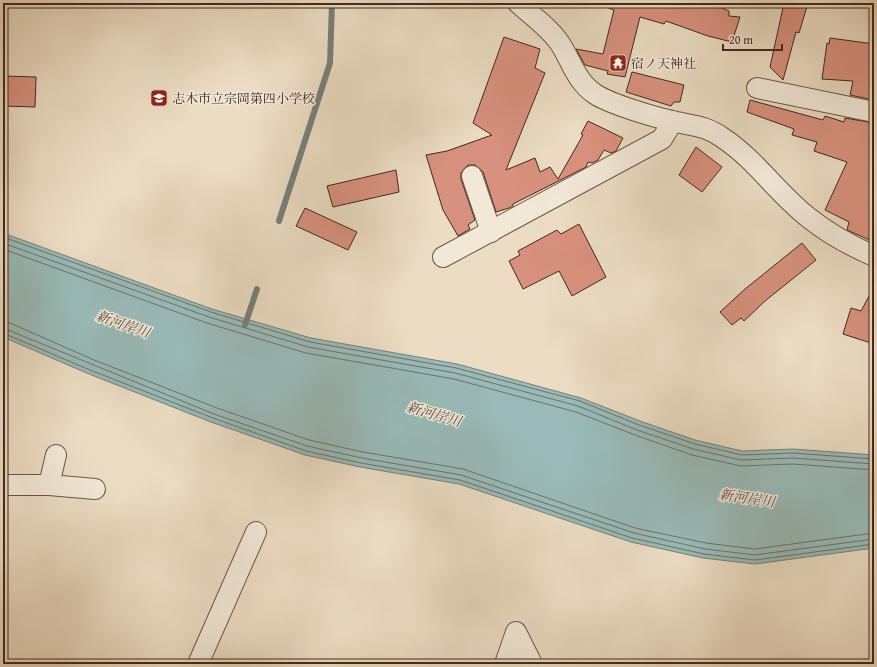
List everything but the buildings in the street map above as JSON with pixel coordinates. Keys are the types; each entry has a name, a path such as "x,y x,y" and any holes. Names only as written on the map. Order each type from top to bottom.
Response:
{"street":[{"path":"518,3 553,35 561,45 582,84 596,94 603,98 673,121 711,130 724,138 758,167 808,218 832,235 874,256"},
{"path":"757,88 874,112"},
{"path":"443,258 662,139 673,121"},
{"path":"472,176 491,232"},
{"path":"49,485 56,455"},
{"path":"3,485 49,485 95,489"},
{"path":"198,664 256,532"},
{"path":"505,664 516,632 532,664"}],"water":[{"name":"新河岸川","path":"3,233 212,309 311,338 457,364 581,398 695,440 742,451 793,449 874,455 874,548 755,564 703,558 631,542 459,484 360,467 305,455 211,422 89,374 3,337"}],"waterway":[{"path":"279,221 330,63 332,3"},
{"path":"245,325 257,289"}],"place":[{"name":"宿ノ天神社","path":"618,63"},
{"name":"志木市立宗岡第四小学校","path":"159,98"}]}
